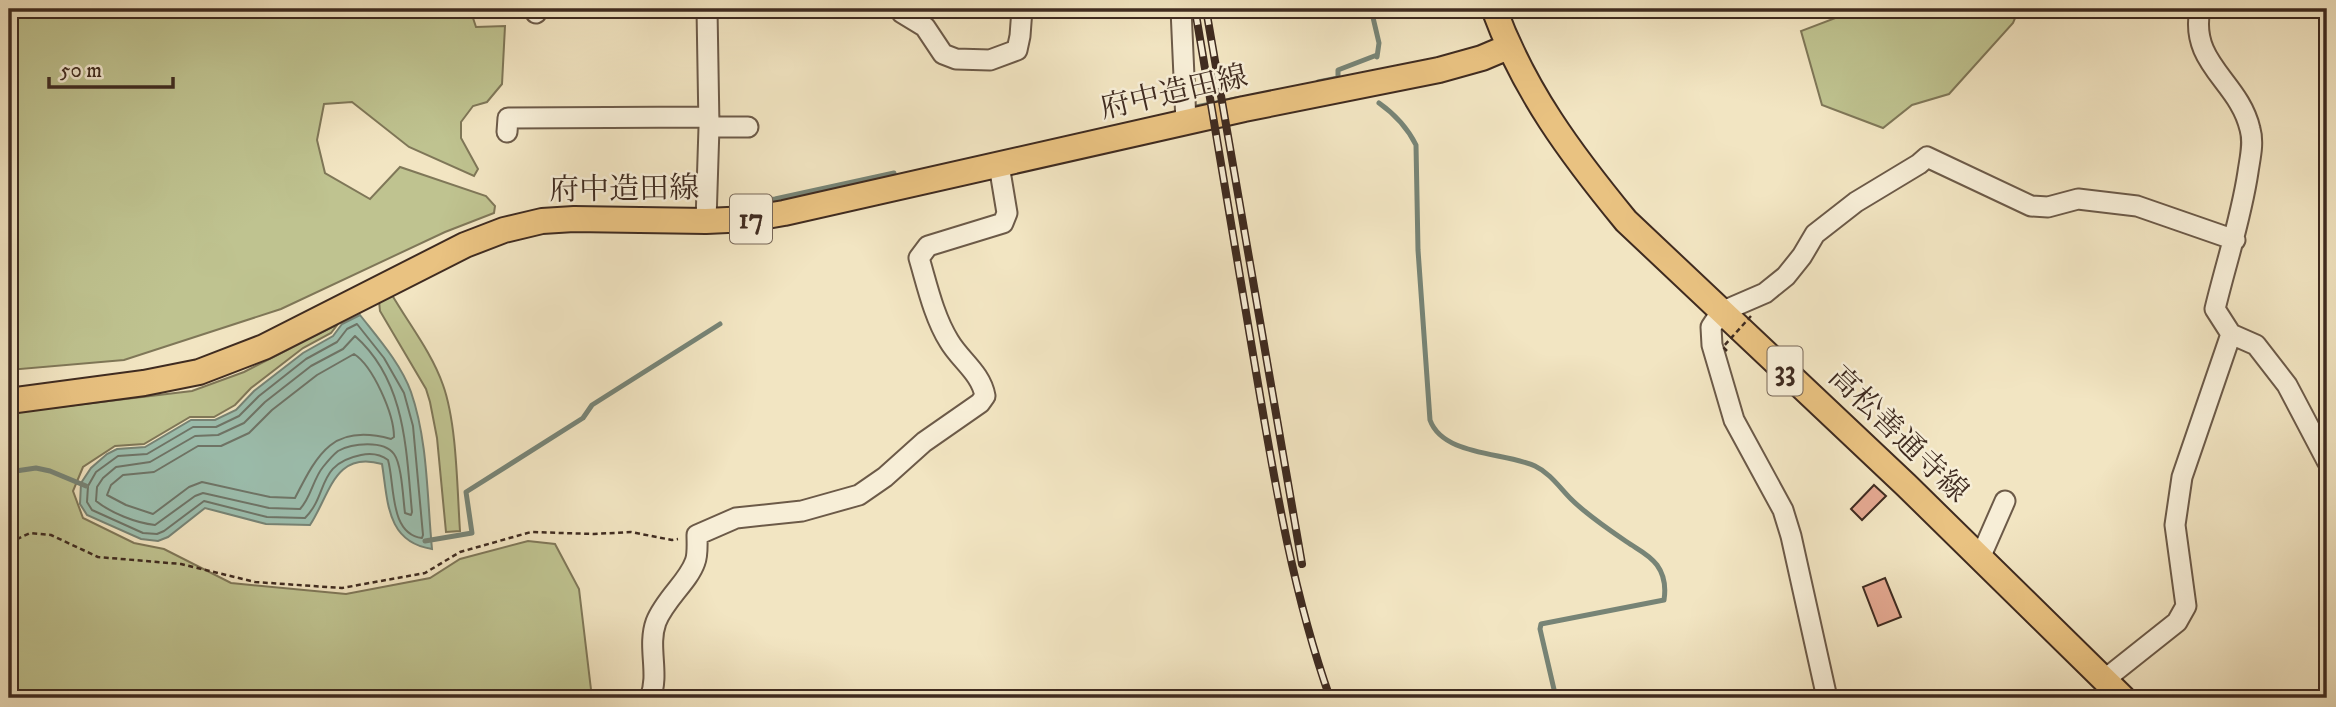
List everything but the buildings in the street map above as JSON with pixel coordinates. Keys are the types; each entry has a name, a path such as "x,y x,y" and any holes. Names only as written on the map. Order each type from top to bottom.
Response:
{"main road":[{"name":"高松善通寺線","path":"1494,9 1508,47 1549,121 1593,182 1626,221 1906,485 2123,698"},
{"name":"府中造田線","path":"9,401 144,383 199,372 264,347 465,245 504,230 542,221 706,221 784,214 1186,122 1439,70 1482,58 1508,47"}],"street":[{"path":"706,221 709,122 707,9"},
{"path":"902,13 925,27 943,54 956,59 990,60 1017,50 1022,9"},
{"path":"1181,9 1186,122"},
{"path":"2200,9 2198,38 2204,54 2242,107 2251,130 2252,146 2235,240 2216,309 2231,334 2256,345 2287,385 2327,461"},
{"path":"507,132 508,118 709,122 748,127"},
{"path":"1827,698 1783,510 1734,420 1712,345 1711,327 1721,312 1765,293 1786,276 1815,234 1856,202 1927,157 2031,206 2048,207 2078,199 2137,206 2235,240"},
{"path":"650,698 655,677 652,650 655,625 662,609 696,561 697,535 736,518 802,511 859,495 885,477 924,442 980,403 985,396 983,386 949,343 919,258 928,246 1003,223 1007,213 999,165"},
{"path":"2104,680 2177,622 2186,606 2175,525 2182,477 2231,334"},
{"path":"1980,558 2005,501"}],"path":[{"path":"1727,351 1723,347 1751,316"},
{"path":"9,543 30,533 51,535 98,556 180,565 255,582 342,588 425,573 460,552 531,533 631,532 672,540 697,535"}],"green space":[{"path":"9,9 470,9 476,27 505,26 502,84 487,102 473,106 461,122 461,138 478,169 474,176 409,147 352,102 324,104 317,140 325,173 370,199 400,167 486,196 495,206 494,213 445,232 281,309 124,360 9,370"},
{"path":"1859,9 2019,9 2013,23 1949,94 1912,105 1883,128 1822,105 1801,31"},
{"path":"392,295 433,362 448,401 456,456 460,531 446,532 437,438 426,389 380,311 379,301"},
{"path":"338,324 331,333 303,348 251,388 235,405 214,417 190,417 144,444 115,446 83,467 73,491 83,518 134,543 164,549 231,583 346,594 430,578 460,559 528,541 555,544 579,589 592,698 9,698 9,413 192,391 244,372"}],"water":[{"path":"360,315 395,361 407,382 417,411 424,450 432,549 417,545 398,529 388,505 382,464 366,461 353,463 343,469 310,525 266,524 205,508 168,537 158,541 141,539 87,515 80,504 81,483 91,468 107,454 117,449 145,447 191,420 215,420 236,410 254,391 303,353 333,336 342,324"}],"waterway":[{"path":"1371,9 1379,43 1377,57"},
{"path":"1318,82 1338,78 1338,70 1377,55"},
{"path":"1191,108 1236,99"},
{"path":"1379,103 1400,122 1416,145 1418,250 1430,420 1437,432 1461,447 1522,461 1540,469 1584,511 1650,558 1663,577 1664,600 1541,624 1556,698"},
{"path":"752,200 775,199 894,173"},
{"path":"425,541 472,533 466,492 583,418 592,405 720,324"},
{"path":"9,472 36,468 86,486"}],"railway":[{"path":"1195,9 1277,492 1305,617 1330,698"},
{"path":"1206,9 1302,564"}]}
